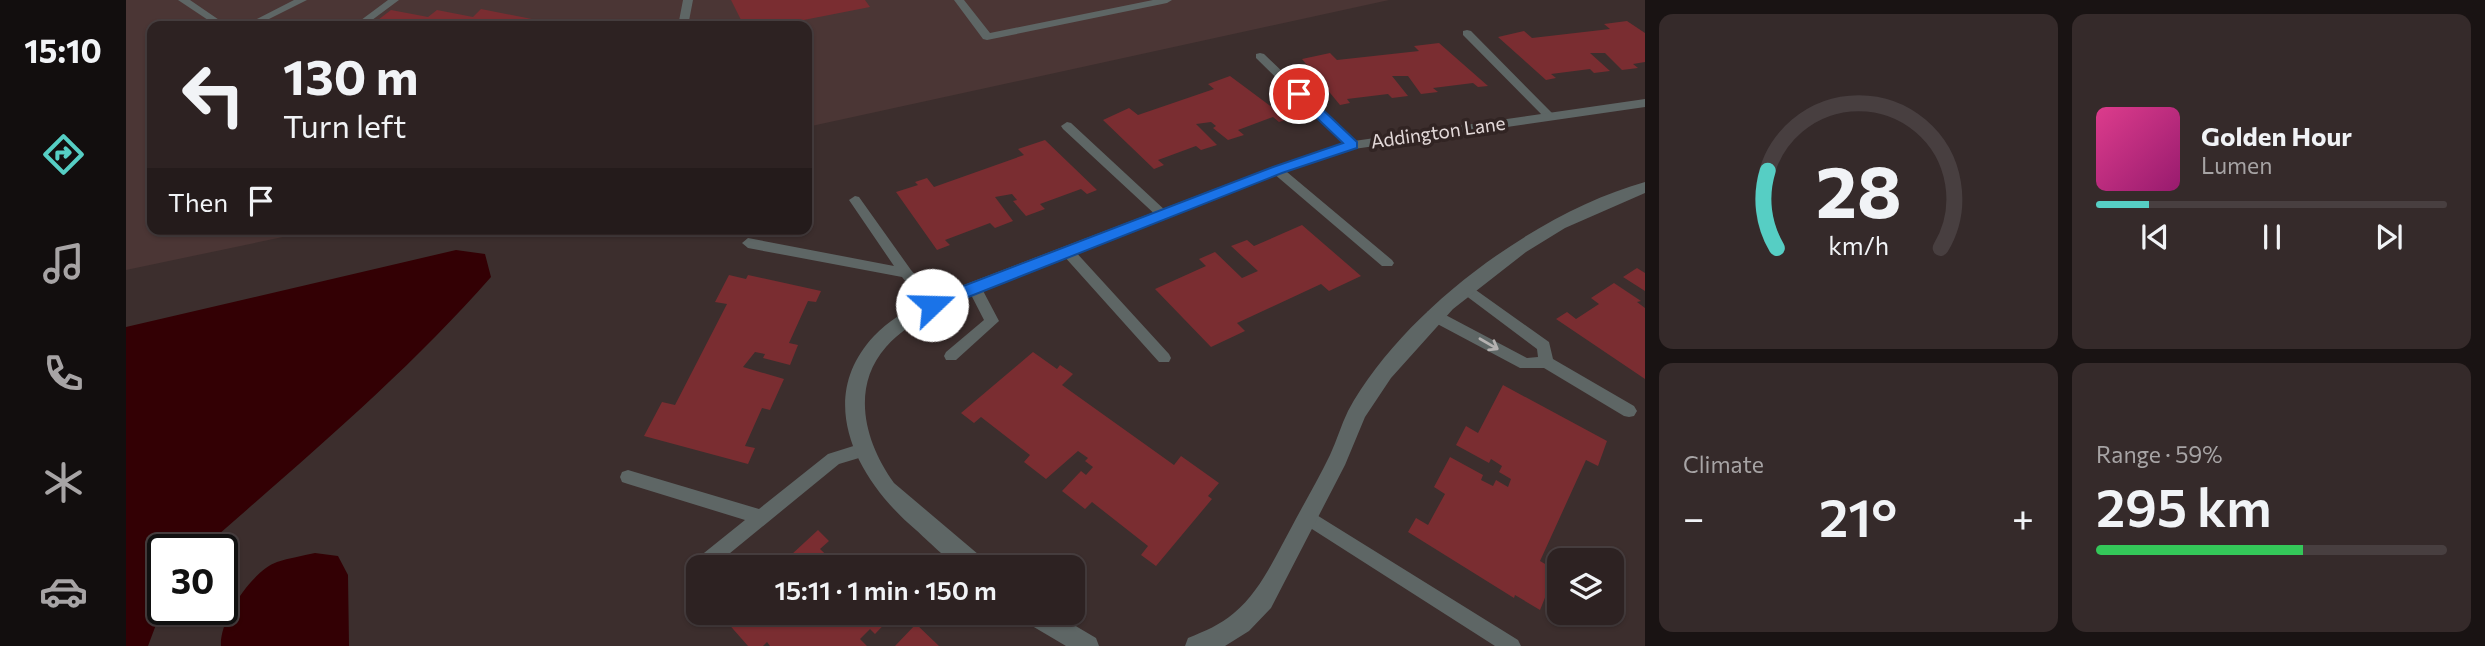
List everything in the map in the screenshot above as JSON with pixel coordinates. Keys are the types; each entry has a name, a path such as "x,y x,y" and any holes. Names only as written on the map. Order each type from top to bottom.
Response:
{"street":[{"name":"Addington Lane","path":"963,555 888,490 863,450 857,429 854,399 873,350 899,324 932,305 1277,170 1352,145 1645,103"},
{"path":"1196,646 1215,641 1247,620 1263,600 1339,457 1356,414 1391,361 1433,315 1521,244 1569,218 1645,187"},
{"path":"1052,625 1088,646"}],"lane":[{"path":"183,0 215,21"},
{"path":"258,21 302,0"},
{"path":"365,21 394,0"},
{"path":"684,21 688,0"},
{"path":"958,0 987,37 1167,0"},
{"path":"1467,33 1549,116"},
{"path":"1260,56 1352,145"},
{"path":"1067,126 1163,215"},
{"path":"1277,170 1387,263"},
{"path":"855,200 932,305"},
{"path":"748,243 906,273"},
{"path":"1068,252 1164,358"},
{"path":"1466,288 1544,346 1546,362"},
{"path":"951,356 992,321 975,289"},
{"path":"1433,315 1524,364 1546,362 1629,411"},
{"path":"715,555 834,459 863,450"},
{"path":"628,477 760,517"},
{"path":"1307,517 1512,646"}],"shaded area":[{"path":"126,0 1389,0 812,126 812,21 147,21 147,235 292,235 126,270"},
{"path":"456,250 485,254 491,277 458,314 387,384 219,534 147,534 147,625 156,625 148,646 126,646 126,327"},
{"path":"315,553 338,556 348,575 349,646 221,646 224,625 238,625 239,598 257,575 277,562"}],"building":[{"path":"731,0 865,0 870,7 799,21 742,21"},
{"path":"481,9 542,21 377,21 391,10 428,17 437,10 473,17"},
{"path":"1627,21 1645,33 1645,62 1633,64 1638,68 1622,70 1605,53 1590,53 1610,71 1594,73 1590,69 1551,74 1556,78 1546,80 1498,37 1524,31 1532,38 1610,29 1604,24"},
{"path":"1439,43 1488,86 1478,87 1473,83 1433,88 1438,92 1421,94 1408,76 1392,76 1408,96 1392,98 1388,94 1347,99 1350,103 1340,105 1302,59 1330,53 1337,60 1419,51 1414,46"},
{"path":"1230,76 1288,119 1279,122 1273,117 1238,130 1244,135 1228,140 1213,128 1216,126 1211,122 1196,124 1217,145 1201,150 1196,146 1158,160 1164,165 1154,169 1103,120 1129,108 1138,115 1214,89 1208,84"},
{"path":"1045,140 1097,190 1087,194 1081,189 1040,204 1045,209 1026,216 1013,201 1017,200 1012,194 995,197 1013,221 995,228 990,223 945,240 950,245 937,250 896,192 918,185 915,182 927,178 934,187 1024,155 1018,149"},
{"path":"1302,225 1361,276 1329,291 1321,284 1237,323 1245,331 1211,347 1155,289 1206,266 1199,259 1215,252 1242,278 1258,271 1231,246 1247,240 1254,246"},
{"path":"1637,268 1645,273 1645,291 1623,277"},
{"path":"729,275 746,279 748,275 821,291 816,302 808,301 789,343 798,345 790,365 763,358 765,354 755,352 743,367 784,379 770,410 762,408 745,446 755,448 748,464 644,436 662,402 675,405 727,304 715,302"},
{"path":"1614,283 1641,301 1637,302 1645,308 1645,379 1556,319 1567,312 1576,319 1599,304 1591,298"},
{"path":"1033,352 1057,369 1060,365 1073,374 1062,385 1174,465 1181,456 1219,483 1208,496 1212,499 1156,566 1141,555 1148,546 1092,502 1085,509 1062,491 1081,471 1086,475 1093,467 1085,461 1088,458 1078,451 1046,479 1024,462 1030,455 981,417 974,423 961,413"},
{"path":"1503,385 1607,441 1598,466 1586,460 1540,561 1547,565 1547,593 1540,610 1515,595 1514,598 1408,532 1416,518 1428,525 1445,494 1434,487 1450,457 1483,475 1481,480 1493,486 1496,480 1508,487 1511,479 1499,472 1502,466 1491,459 1489,463 1456,445 1466,426 1478,433"},
{"path":"818,530 829,541 820,549 826,555 791,555"},
{"path":"730,625 884,625 875,634 870,629 860,639 867,646 770,646 767,642 763,646 748,646"},
{"path":"917,625 939,646 895,646"}],"route":[{"path":"932,305 1277,170 1352,145 1299,94"}]}
